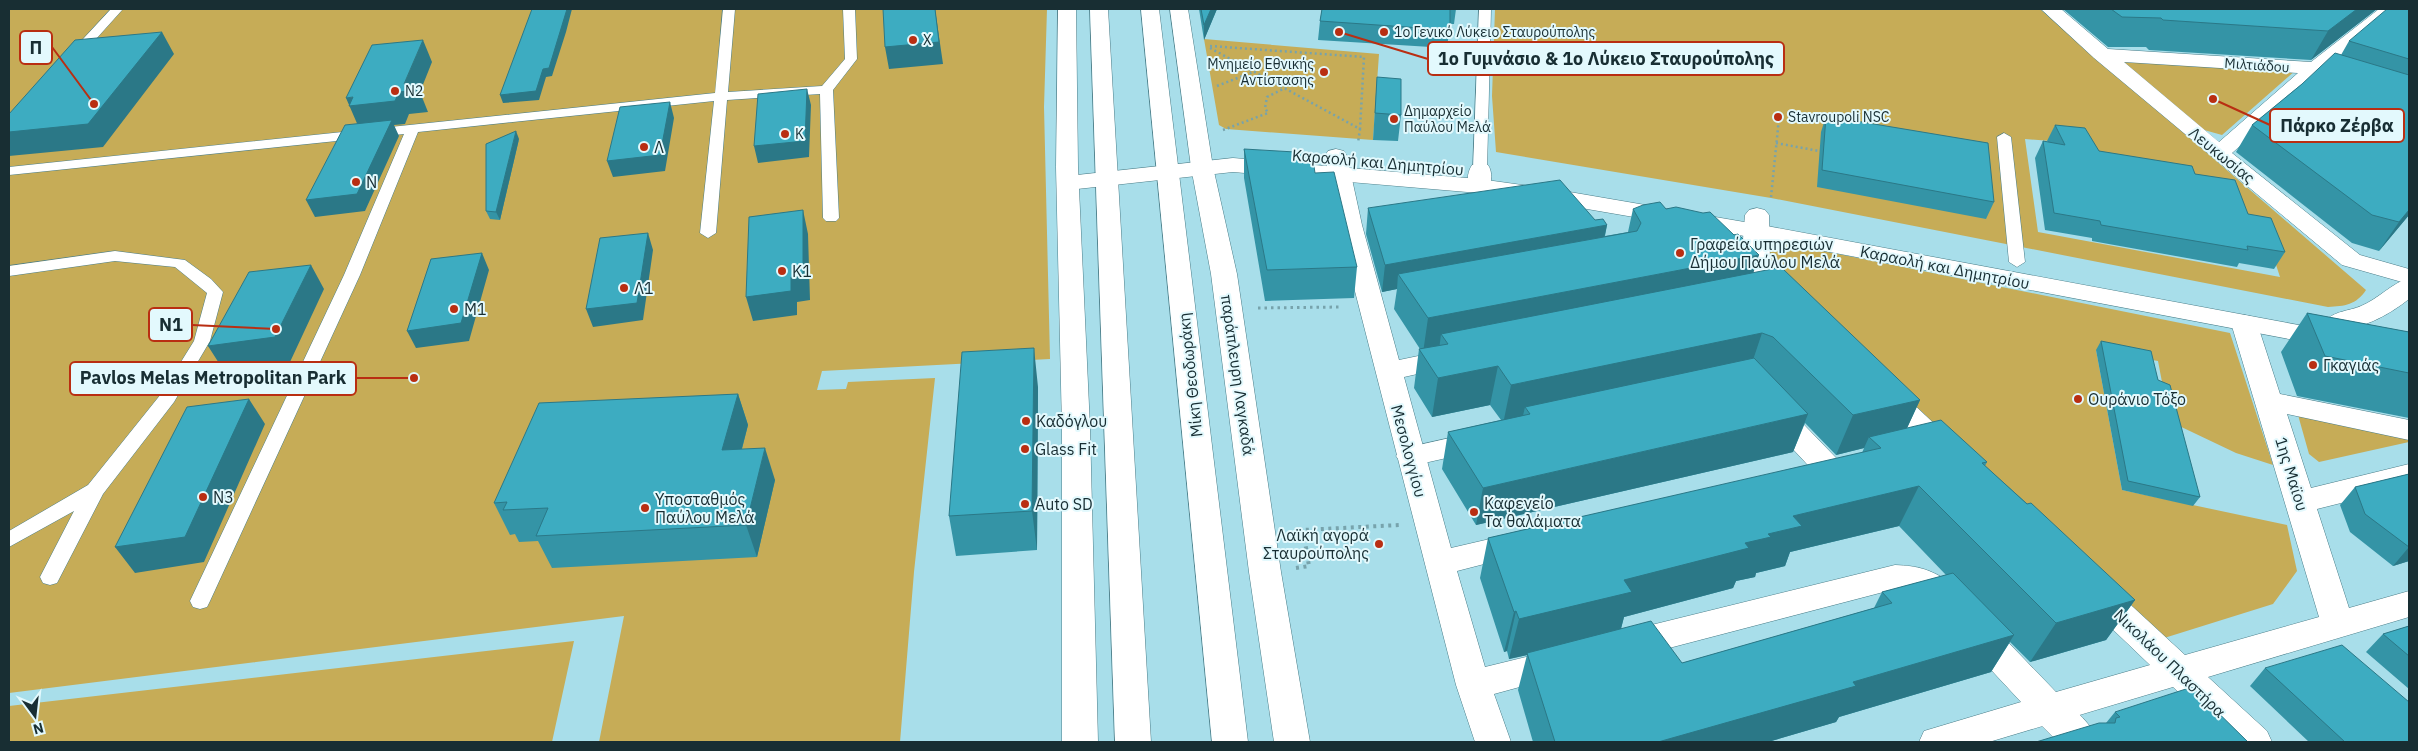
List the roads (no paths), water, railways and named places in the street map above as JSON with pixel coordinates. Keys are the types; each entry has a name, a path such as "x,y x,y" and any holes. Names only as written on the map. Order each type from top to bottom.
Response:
{"main road":[{"path":"1067,9 1067,175 1076,428 1080,742"},
{"path":"1099,9 1133,742"},
{"name":"Μίκη Θεοδωράκη","path":"1150,9 1230,742"},
{"name":"παράπλευρη Λαγκαδά","path":"1179,9 1200,160 1224,274 1265,572 1292,742"},
{"name":"Λευκωσίας","path":"2050,9 2218,153 2352,260 2409,277"},
{"path":"2218,153 2390,9"},
{"name":"Μιλτιάδου","path":"2101,54 2315,70 2409,100"},
{"name":"Καραολή και Δημητρίου","path":"1067,175 1200,160 1234,165 1337,165 1484,192 1558,197 1756,223 2017,262 2392,330"},
{"name":"Μεσολογγίου","path":"1337,165 1359,224 1368,304 1473,685 1493,742"},
{"path":"1756,223 1754,258 1756,264 1778,294 1807,321"},
{"name":"Καραολή και Δημητρίου","path":"1756,223 2244,323 2357,344"},
{"path":"2339,321 2376,310 2399,296 2409,286"},
{"path":"1749,300 1778,294"},
{"name":"1ης Μαϊου","path":"2244,323 2300,502 2333,638"},
{"path":"1388,371 1476,354"},
{"path":"1865,376 1966,470"},
{"path":"1754,390 1828,469"},
{"path":"2269,402 2409,430"},
{"path":"1411,456 1507,435"},
{"path":"1901,452 1937,443"},
{"path":"2300,502 2409,475"},
{"path":"1439,563 1544,538"},
{"name":"Νικολάου Πλαστήρα","path":"2072,570 2254,742"},
{"path":"1473,685 1895,577 1917,578 1938,591 2080,742"},
{"path":"1937,742 2179,671 2333,638 2409,604"}],"lane":[{"path":"66,65 118,9"},
{"path":"708,233 728,9"},
{"path":"831,218 826,90 851,59 849,9"},
{"path":"1484,192 1485,9"},
{"path":"9,172 721,96 826,90"},
{"path":"200,601 352,275 413,128"},
{"path":"2004,137 2017,262"},
{"path":"9,271 115,256 180,263 215,292 202,341 168,398 95,490 50,577"},
{"path":"9,540 95,490"}],"place":[{"name":"1ο Γυμνάσιο & 1ο Λύκειο Σταυρούπολης","path":"1339,32"},
{"name":"1ο Γενικό Λύκειο Σταυρούπολης","path":"1384,32"},
{"name":"Χ","path":"913,40"},
{"name":"Μνημείο Εθνικής Αντίστασης","path":"1324,72"},
{"name":"Ν2","path":"395,91"},
{"name":"Πάρκο Ζέρβα","path":"2213,99"},
{"name":"Π","path":"94,104"},
{"name":"Stavroupoli NSC","path":"1778,117"},
{"name":"Δημαρχείο Παύλου Μελά","path":"1394,119"},
{"name":"Κ","path":"785,134"},
{"name":"Λ","path":"644,147"},
{"name":"Ν","path":"356,182"},
{"name":"Γραφεία υπηρεσιών Δήμου Παύλου Μελά","path":"1680,253"},
{"name":"Κ1","path":"782,271"},
{"name":"Λ1","path":"624,288"},
{"name":"Μ1","path":"454,309"},
{"name":"Ν1","path":"276,329"},
{"name":"Γκαγιάς","path":"2313,365"},
{"name":"Pavlos Melas Metropolitan Park","path":"414,378"},
{"name":"Ουράνιο Τόξο","path":"2078,399"},
{"name":"Καδόγλου","path":"1026,421"},
{"name":"Glass Fit","path":"1025,449"},
{"name":"Ν3","path":"203,497"},
{"name":"Auto SD","path":"1025,504"},
{"name":"Υποσταθμός Παύλου Μελά","path":"645,508"},
{"name":"Καφενείο Τα θαλάματα","path":"1474,512"},
{"name":"Λαϊκή αγορά Σταυρούπολης","path":"1379,544"}]}
